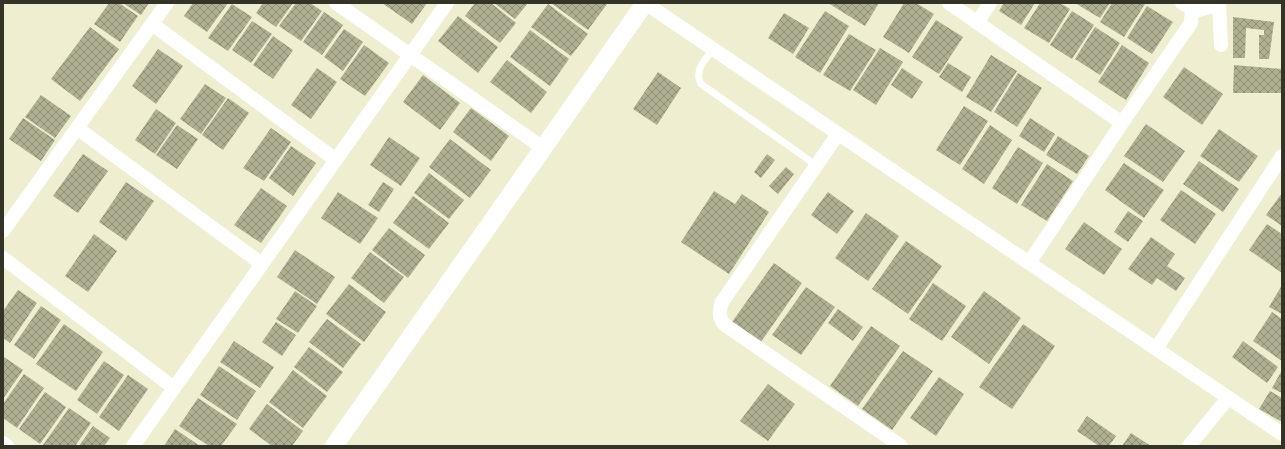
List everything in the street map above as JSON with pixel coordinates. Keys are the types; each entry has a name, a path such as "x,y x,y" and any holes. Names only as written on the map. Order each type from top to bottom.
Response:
{"street":[{"path":"3,232 167,3"},
{"path":"336,3 543,148"},
{"path":"133,446 447,3"},
{"path":"334,446 645,3 1282,434"},
{"path":"949,3 1122,123"},
{"path":"977,23 990,3"},
{"path":"1029,263 1122,123 1191,23 1187,7 1219,3 1221,45"},
{"path":"152,24 336,160"},
{"path":"77,128 262,264"},
{"path":"838,134 722,302 719,311 720,317 725,325 901,446"},
{"path":"1156,349 1282,156"},
{"path":"3,258 174,388"},
{"path":"1189,446 1228,398"},
{"path":"3,443 7,446"}],"lane":[{"path":"714,50 707,57 700,69 699,80 702,84 816,165"}],"building":[{"path":"109,3 119,3 138,16 120,42 94,24"},
{"path":"123,3 149,3 141,15"},
{"path":"193,3 228,3 207,32 184,16"},
{"path":"263,3 293,3 276,27 256,13"},
{"path":"296,3 310,3 322,11 301,41 279,26"},
{"path":"382,3 427,3 412,24"},
{"path":"475,3 491,3 516,23 500,43 465,16"},
{"path":"494,3 528,3 515,19"},
{"path":"551,3 607,3 607,4 588,30"},
{"path":"828,3 879,3 865,26"},
{"path":"904,3 916,3 934,14 909,53 883,37"},
{"path":"1004,3 1035,3 1021,25 999,11"},
{"path":"1040,3 1060,3 1070,9 1049,43 1024,28"},
{"path":"1075,3 1110,3 1100,18"},
{"path":"1112,3 1145,4 1124,37 1100,22"},
{"path":"232,4 252,17 228,51 208,38"},
{"path":"548,4 588,34 571,56 531,27"},
{"path":"1147,6 1173,22 1152,54 1127,38"},
{"path":"825,11 849,26 820,73 795,57"},
{"path":"1072,11 1094,25 1072,59 1050,45"},
{"path":"324,12 343,25 322,55 303,42"},
{"path":"784,13 809,28 793,54 768,38"},
{"path":"458,16 498,47 478,73 438,41"},
{"path":"1233,17 1274,22 1269,59 1259,59 1259,35 1264,35 1264,30 1246,28 1245,58 1233,58"},
{"path":"936,20 963,37 939,74 912,57"},
{"path":"252,21 272,34 251,63 232,50"},
{"path":"90,27 119,49 80,101 51,79"},
{"path":"1095,27 1120,43 1100,75 1075,59"},
{"path":"344,29 363,42 343,71 324,57"},
{"path":"530,30 569,59 550,86 510,57"},
{"path":"849,34 876,50 850,91 823,75"},
{"path":"273,36 293,50 273,79 253,65"},
{"path":"364,45 389,63 365,96 340,79"},
{"path":"1122,45 1149,63 1126,100 1098,82"},
{"path":"880,48 903,62 876,105 853,90"},
{"path":"158,49 183,66 156,104 132,86"},
{"path":"991,55 1017,71 991,112 966,97"},
{"path":"507,60 547,92 531,113 490,82"},
{"path":"948,63 971,77 962,92 939,77"},
{"path":"1234,65 1282,69 1282,93 1233,93"},
{"path":"1184,67 1223,94 1202,125 1163,97"},
{"path":"317,68 337,82 311,119 291,105"},
{"path":"902,68 923,82 912,99 891,85"},
{"path":"658,72 681,88 657,125 633,109"},
{"path":"1018,73 1042,88 1017,127 994,112"},
{"path":"423,75 460,103 440,130 403,102"},
{"path":"205,84 226,98 201,134 180,119"},
{"path":"41,95 71,116 55,138 25,117"},
{"path":"228,98 249,113 223,150 202,135"},
{"path":"964,106 988,121 960,165 936,150"},
{"path":"471,108 509,136 491,161 453,132"},
{"path":"156,109 176,123 155,154 135,140"},
{"path":"23,118 55,140 41,161 9,139"},
{"path":"1030,118 1055,134 1044,152 1019,136"},
{"path":"1146,124 1185,151 1163,182 1124,156"},
{"path":"177,125 198,139 177,169 156,155"},
{"path":"990,125 1012,140 984,184 962,169"},
{"path":"271,128 291,142 264,181 243,168"},
{"path":"1219,129 1258,156 1239,182 1200,156"},
{"path":"1058,136 1089,156 1077,174 1046,155"},
{"path":"389,137 420,158 401,186 370,165"},
{"path":"450,139 491,170 470,198 429,167"},
{"path":"291,146 316,163 293,196 269,178"},
{"path":"1018,147 1043,163 1017,204 992,188"},
{"path":"83,154 108,171 78,213 53,196"},
{"path":"767,154 775,160 761,178 754,172"},
{"path":"1199,161 1239,189 1223,212 1183,184"},
{"path":"1124,163 1164,190 1144,218 1105,190"},
{"path":"1047,164 1073,181 1047,221 1021,205"},
{"path":"786,167 794,174 778,194 769,186"},
{"path":"429,173 464,200 449,219 414,193"},
{"path":"126,182 154,201 126,241 99,222"},
{"path":"383,182 394,189 379,212 368,205"},
{"path":"261,188 287,206 261,243 234,225"},
{"path":"1181,190 1216,214 1195,244 1160,220"},
{"path":"714,191 735,204 742,194 769,212 729,274 681,242"},
{"path":"338,192 378,218 360,244 321,218"},
{"path":"828,192 854,211 837,234 811,215"},
{"path":"1282,193 1282,226 1266,215"},
{"path":"413,196 449,223 429,249 393,223"},
{"path":"1128,211 1143,221 1128,242 1114,232"},
{"path":"866,213 899,236 868,281 835,258"},
{"path":"1084,222 1122,249 1104,275 1065,249"},
{"path":"1267,224 1282,234 1282,273 1249,250"},
{"path":"389,228 425,255 408,278 372,250"},
{"path":"94,234 117,251 88,292 65,276"},
{"path":"1151,237 1175,254 1167,266 1185,278 1176,291 1157,278 1152,285 1128,269"},
{"path":"906,241 942,266 908,314 872,289"},
{"path":"295,250 335,277 317,304 277,277"},
{"path":"370,252 404,277 384,303 351,278"},
{"path":"774,263 802,283 761,342 732,322"},
{"path":"933,283 966,306 942,341 909,319"},
{"path":"349,284 386,312 364,342 326,314"},
{"path":"1282,285 1282,314 1269,307"},
{"path":"806,287 835,307 801,355 772,335"},
{"path":"18,290 37,303 10,343 3,338 3,311"},
{"path":"295,291 317,306 298,333 276,319"},
{"path":"984,291 1021,318 989,364 951,337"},
{"path":"41,306 61,320 34,359 14,345"},
{"path":"838,309 863,327 853,341 828,323"},
{"path":"1272,312 1282,319 1282,361 1253,341"},
{"path":"327,319 361,344 343,368 309,342"},
{"path":"276,322 296,335 282,356 262,342"},
{"path":"64,324 103,352 76,391 36,364"},
{"path":"1023,324 1055,346 1012,409 979,387"},
{"path":"871,326 900,346 858,406 830,386"},
{"path":"234,341 274,367 260,388 220,362"},
{"path":"1243,341 1278,367 1267,383 1232,357"},
{"path":"309,347 343,372 327,392 294,367"},
{"path":"903,351 933,371 892,430 862,409"},
{"path":"3,357 23,370 3,399"},
{"path":"104,361 124,375 97,414 77,400"},
{"path":"219,366 256,391 237,420 200,395"},
{"path":"293,370 327,396 303,428 269,402"},
{"path":"1282,370 1282,393 1272,388"},
{"path":"24,374 44,388 17,428 3,418 3,404"},
{"path":"128,375 148,389 119,431 99,417"},
{"path":"939,377 964,394 936,436 910,418"},
{"path":"768,384 795,404 768,441 740,421"},
{"path":"1270,391 1282,398 1282,422 1259,409"},
{"path":"45,392 66,407 40,444 19,429"},
{"path":"198,398 237,424 221,446 209,446 179,426"},
{"path":"267,404 303,431 292,446 272,446 249,429"},
{"path":"69,408 91,423 75,446 43,445"},
{"path":"1087,416 1116,436 1109,446 1099,446 1077,431"},
{"path":"93,426 110,438 104,446 79,446"},
{"path":"175,429 200,446 164,446"},
{"path":"1131,433 1151,446 1122,446"}]}
